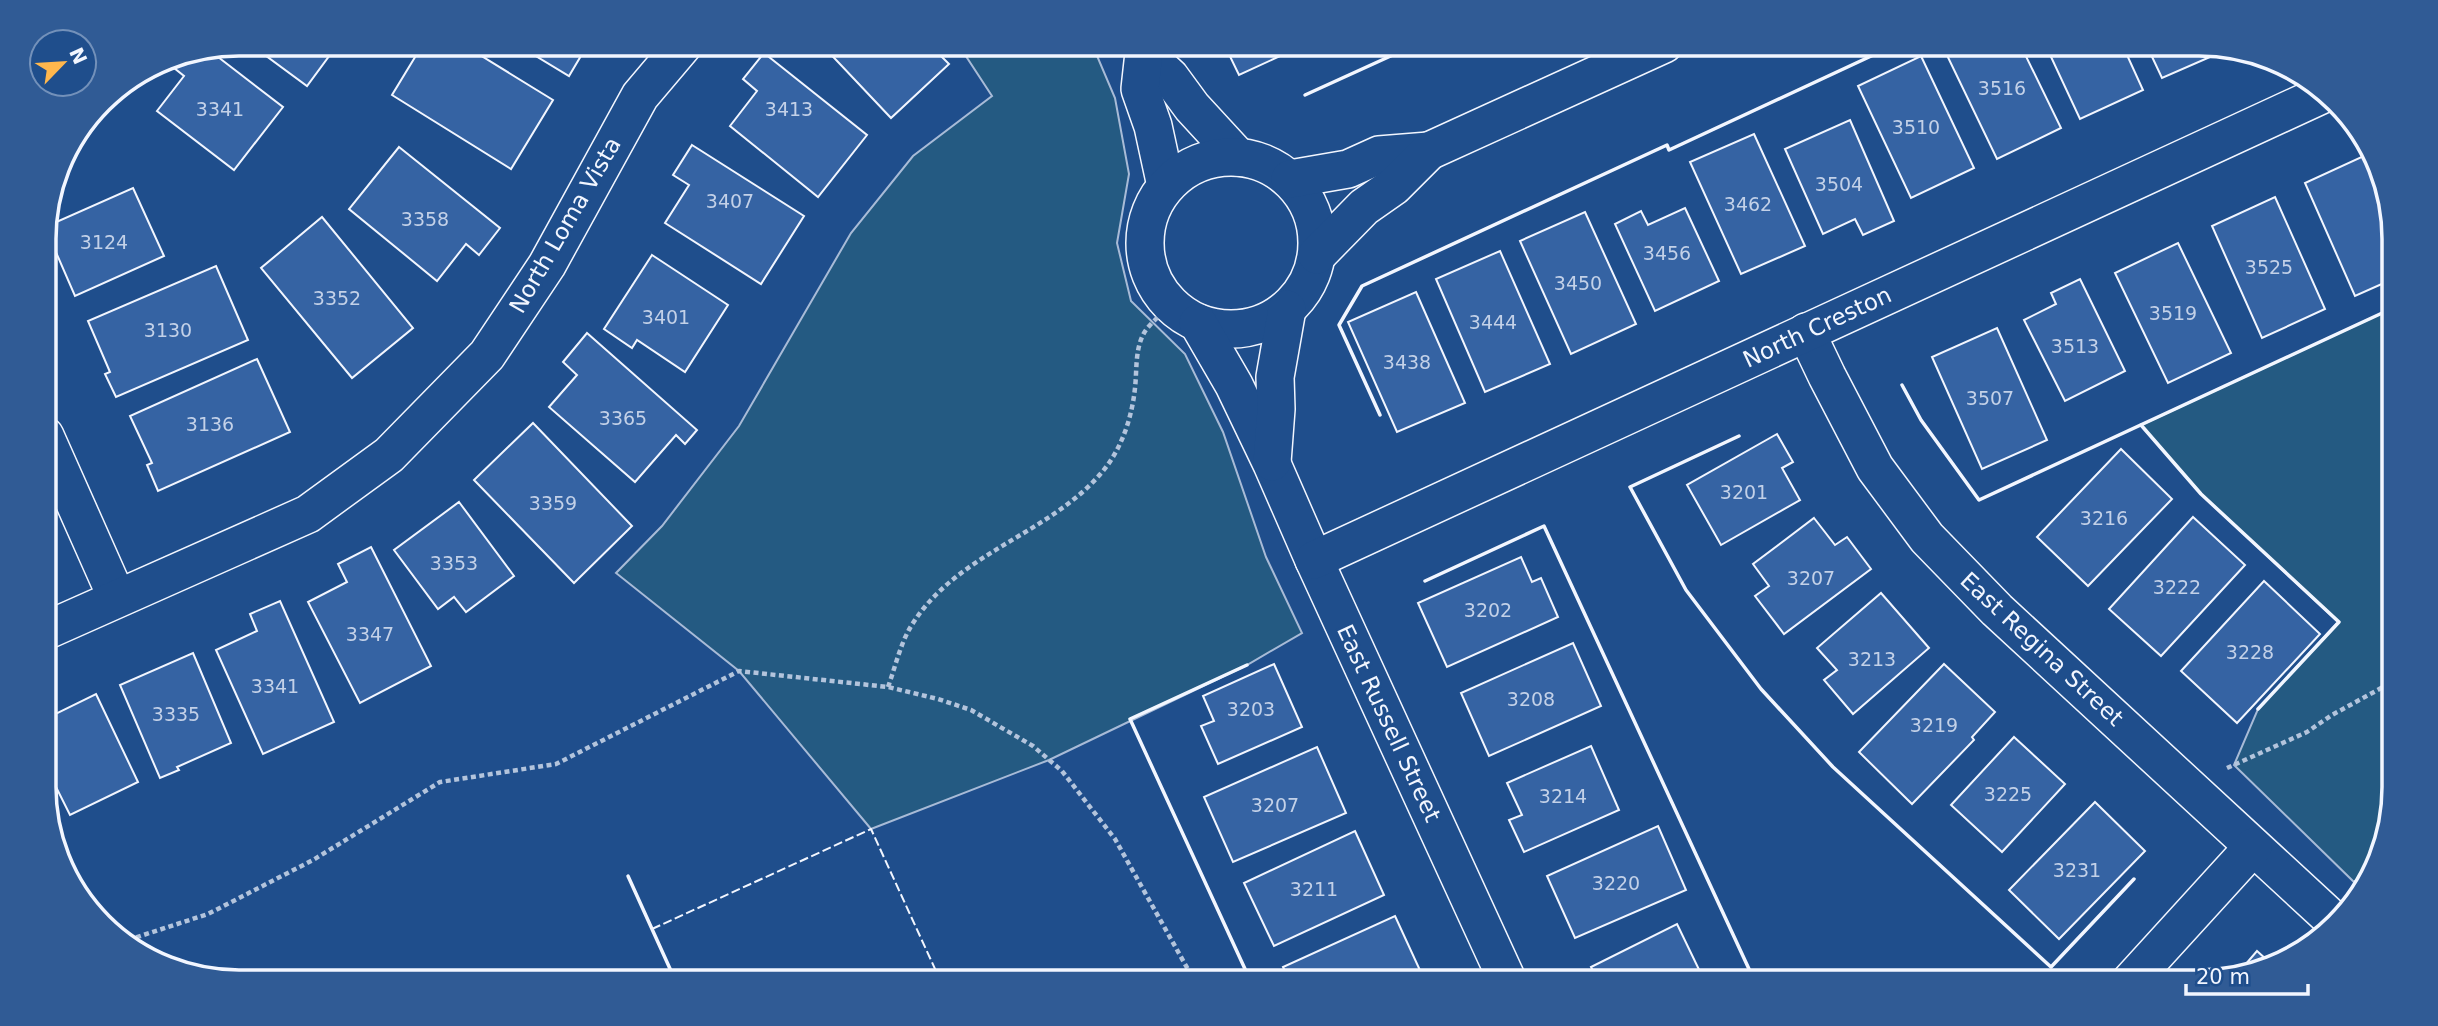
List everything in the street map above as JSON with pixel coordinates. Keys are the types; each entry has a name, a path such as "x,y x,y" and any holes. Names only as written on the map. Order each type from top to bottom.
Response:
{"street":[{"name":"North Loma Vista","path":"56,626 308,514 389,455 486,355 547,265 640,96 674,56"},
{"path":"1142,56 1140,89 1153,126 1166,186"},
{"path":"1150,56 1238,157"},
{"path":"1290,180 1348,169 1379,155 1429,151 1638,56"},
{"name":"North Creston","path":"1314,560 2314,98"},
{"path":"1317,255 1364,208 1394,186 1429,151"},
{"path":"1238,157 1266,164 1290,180 1307,202 1316,228 1317,255 1306,285 1287,309 1267,322 1244,329 1220,329 1184,313 1154,283 1146,258 1145,232 1152,208 1166,186 1186,169 1212,159 1238,157"},
{"name":"East Russell Street","path":"1272,464 1276,409 1275,377 1287,309"},
{"name":"East Russell Street","path":"1184,313 1234,385 1502,970"},
{"name":"East Regina Street","path":"1806,332 1875,468 1927,538 1997,610 2328,916"},
{"path":"56,461 117,598"},
{"path":"2141,970 2253,846"}],"path":[{"path":"888,687 909,629 923,609 972,565 1082,494 1105,469 1121,442 1131,414 1138,351 1143,334 1184,313"},
{"path":"135,938 208,914 313,860 440,782 556,764 739,671 888,687 938,699 971,710 1033,746 1062,771 1115,839 1188,970"},
{"path":"2187,785 2307,732 2382,688"}],"shaded area":[{"path":"966,56 1097,56 1115,98 1129,174 1117,243 1131,301 1185,354 1223,432 1266,557 1302,633 1247,665 1049,760 871,829 739,671 616,573 662,526 739,426 851,233 913,156 992,96"},
{"path":"2382,313 2382,787 2376,835 2359,877 2354,882 2234,765 2258,709 2338,622 2201,494 2141,425"}],"building":[{"path":"266,56 329,56 307,86"},
{"path":"416,56 482,56 553,100 511,169 392,95"},
{"path":"536,56 581,56 569,76"},
{"path":"762,56 768,56 867,135 818,197 730,126 757,91 743,79"},
{"path":"832,56 941,56 949,64 891,118"},
{"path":"1230,56 1280,56 1239,75"},
{"path":"1921,56 1974,168 1911,198 1858,86"},
{"path":"1947,56 2026,56 2061,128 1997,159"},
{"path":"2051,56 2127,56 2143,90 2080,119"},
{"path":"2152,56 2212,56 2162,78"},
{"path":"219,58 283,107 234,170 157,111 184,76 174,68 191,62"},
{"path":"1850,120 1894,221 1863,235 1855,219 1823,234 1785,149"},
{"path":"1754,134 1805,246 1741,274 1690,162"},
{"path":"692,145 804,216 761,284 665,223 689,185 673,175"},
{"path":"399,147 500,228 479,255 466,244 437,281 349,209"},
{"path":"2362,157 2376,191 2380,215 2382,284 2355,296 2305,183"},
{"path":"133,188 164,256 75,296 56,252 57,222"},
{"path":"2275,197 2325,309 2262,338 2212,226"},
{"path":"1685,208 1719,281 1655,311 1615,224 1641,211 1648,225"},
{"path":"1585,212 1636,324 1571,354 1520,241"},
{"path":"322,217 413,328 352,378 261,268"},
{"path":"2178,243 2231,353 2168,383 2115,273"},
{"path":"1500,251 1550,364 1485,392 1436,279"},
{"path":"652,255 728,305 685,372 637,340 632,348 604,329"},
{"path":"216,266 248,340 116,397 105,374 110,372 88,321"},
{"path":"2080,279 2125,371 2065,401 2024,320 2056,304 2051,293"},
{"path":"1416,292 1465,403 1397,432 1348,322"},
{"path":"1997,328 2047,440 1982,469 1932,357"},
{"path":"587,333 697,430 685,444 676,435 635,482 549,407 577,375 563,362"},
{"path":"257,359 290,432 158,491 147,465 152,463 130,416"},
{"path":"533,423 632,526 574,583 474,480"},
{"path":"1777,434 1793,462 1782,468 1800,500 1721,545 1687,485"},
{"path":"2121,449 2172,499 2088,586 2037,537"},
{"path":"459,502 514,576 466,612 454,597 438,609 394,550"},
{"path":"2193,517 2245,565 2161,656 2109,609"},
{"path":"1814,518 1835,545 1847,537 1871,569 1784,634 1755,596 1769,586 1753,564"},
{"path":"371,547 431,666 360,703 308,602 347,582 338,564"},
{"path":"1521,557 1532,582 1541,578 1558,617 1447,667 1418,603"},
{"path":"2264,581 2320,634 2237,723 2181,671"},
{"path":"1881,593 1929,648 1853,714 1824,680 1837,670 1817,648"},
{"path":"280,601 334,722 263,754 216,650 257,631 250,614"},
{"path":"1573,643 1601,706 1489,756 1461,693"},
{"path":"193,653 231,743 177,767 179,770 160,778 120,685"},
{"path":"1274,664 1302,727 1218,764 1201,726 1214,721 1203,696"},
{"path":"1944,664 1995,712 1972,737 1974,740 1912,804 1859,752"},
{"path":"96,694 138,782 70,815 56,787 56,714"},
{"path":"2014,737 2065,784 2002,852 1951,805"},
{"path":"1591,746 1619,810 1524,852 1509,820 1522,815 1507,783"},
{"path":"1317,747 1346,813 1233,862 1204,797"},
{"path":"2095,802 2145,851 2059,939 2009,890"},
{"path":"1658,826 1686,890 1575,938 1547,876"},
{"path":"1355,831 1384,895 1274,946 1244,883"},
{"path":"1395,916 1420,970 1284,970 1283,967"},
{"path":"1677,924 1699,970 1593,970 1591,967"},
{"path":"2257,951 2264,958 2247,964"}],"fence":[{"path":"652,929 871,829 936,970"}],"wall":[{"path":"1305,95 1391,56"},
{"path":"1380,415 1339,325 1362,286 1667,145 1669,150 1871,56"},
{"path":"1902,385 1921,420 1979,500 2382,313"},
{"path":"2141,425 2201,494 2339,622 2258,709"},
{"path":"1739,436 1630,487 1686,590 1761,689 1833,767 2051,967 2134,879"},
{"path":"1425,581 1544,526 1749,970"},
{"path":"1245,970 1130,719 1247,665"},
{"path":"628,876 671,970"}]}
